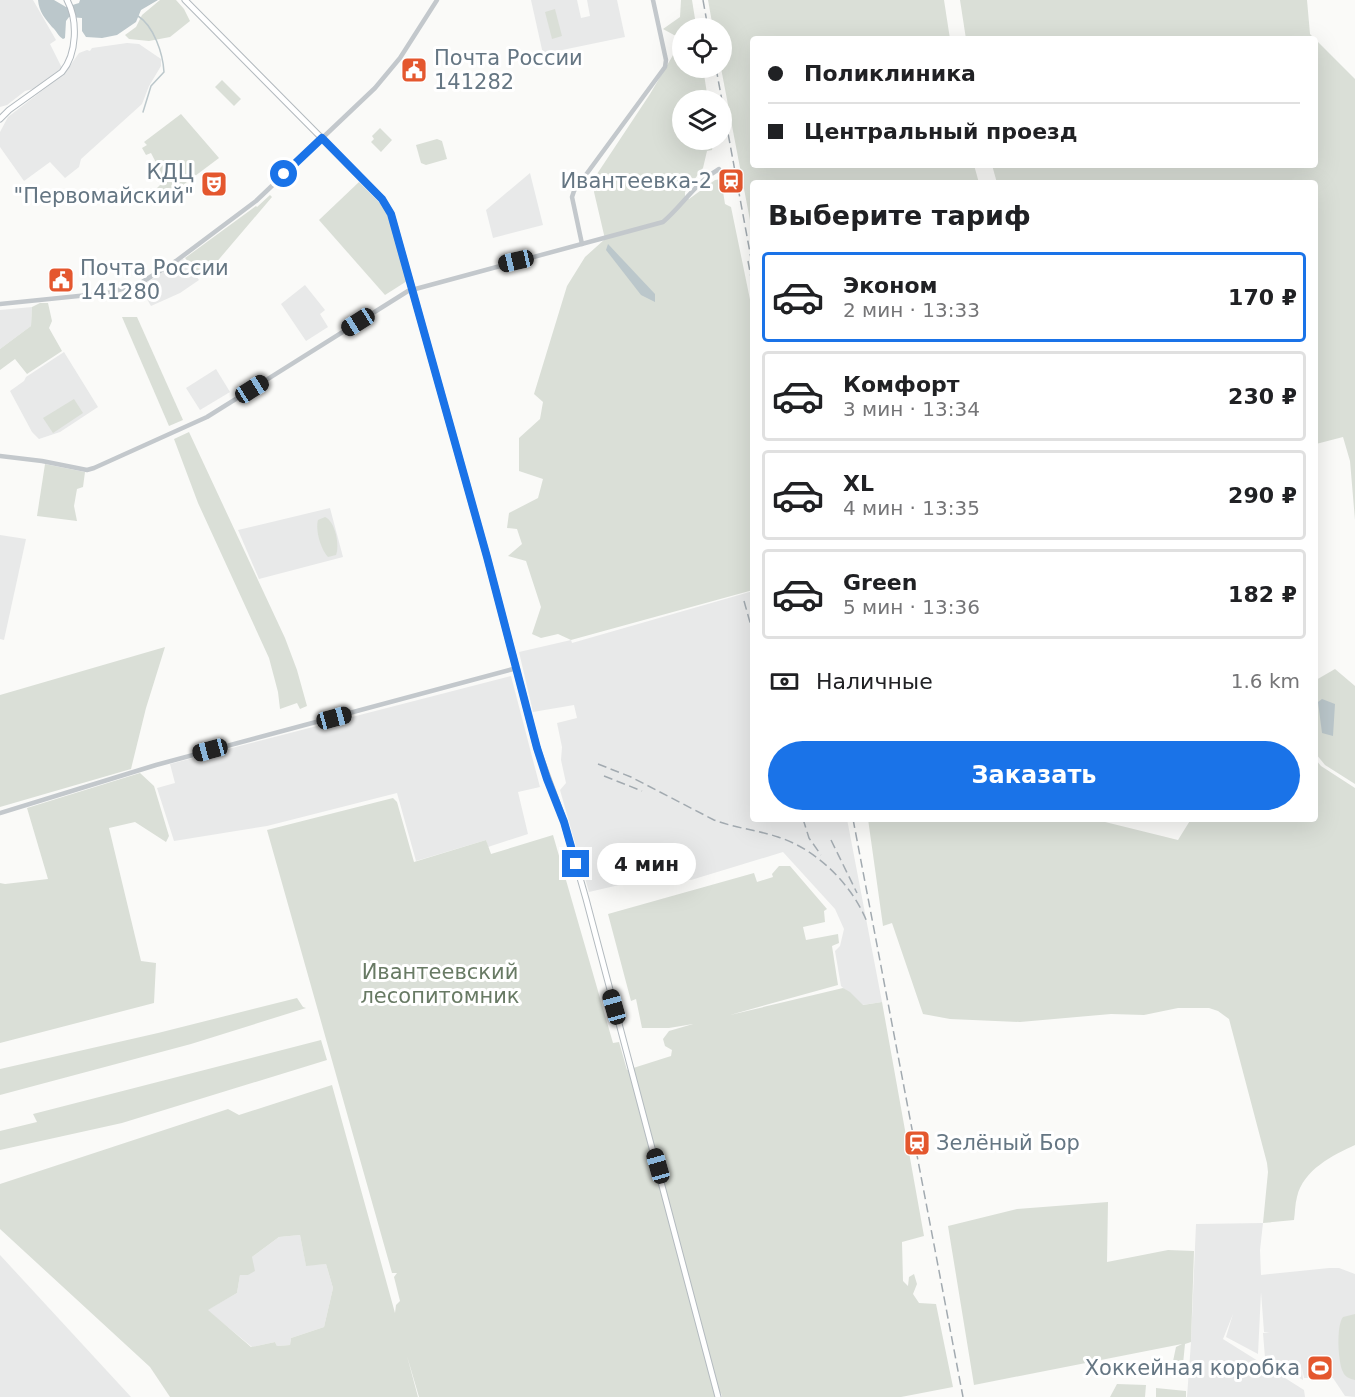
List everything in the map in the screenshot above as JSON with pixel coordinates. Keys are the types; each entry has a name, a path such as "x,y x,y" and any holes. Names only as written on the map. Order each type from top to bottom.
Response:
{"main road":[{"path":"185,0 387,206 396,228 540,758 564,822 586,898 718,1397"},
{"path":"0,118 67,66 73,47 73,21 68,3"}],"street":[{"path":"0,304 93,295 139,284 176,261 254,202 385,77 416,35 437,0"},
{"path":"582,244 572,197 574,191 665,67 666,60 653,0"},
{"path":"0,456 87,470 94,468 207,417 413,288 663,222 675,212 692,191 719,170"},
{"path":"0,813 156,765 517,668"}],"shaded area":[{"path":"0,0 33,0 56,40 50,44 62,68 33,89 25,91 7,105 0,107"},
{"path":"38,0 54,0 66,7 79,3 80,0 158,0 141,10 136,22 117,35 102,38 86,37 82,31 82,18 69,17 66,21 65,38 63,39 43,15"},
{"path":"531,0 577,0 581,18 590,16 587,0 617,0 625,37 543,54"},
{"path":"127,43 139,44 161,59 161,66 142,104 81,159 79,167 65,178 50,162 24,181 0,147 0,132 8,117 65,73 79,53 90,51 92,48"},
{"path":"530,173 543,225 493,238 486,210"},
{"path":"608,244 655,294 655,302 641,295 606,250"},
{"path":"183,259 199,280 180,293 151,306 140,287"},
{"path":"305,285 325,310 320,314 328,327 306,341 281,304"},
{"path":"32,307 31,326 0,349 0,310"},
{"path":"64,352 98,407 60,432 39,439 32,432 10,391 26,377"},
{"path":"216,369 230,392 200,410 186,388"},
{"path":"330,508 343,557 259,579 238,530"},
{"path":"0,535 26,539 4,640 0,639"},
{"path":"750,592 750,822 848,822 882,1002 862,1005 841,986 835,951 840,946 844,929 835,909 783,852 691,880 662,875 589,892 560,790 566,783 557,723 577,718 574,705 533,712 519,652 571,640 572,643"},
{"path":"511,676 540,787 518,792 528,834 488,847 486,840 416,861 397,793 267,826 174,841 157,788 175,783 170,764"},
{"path":"1322,699 1335,704 1333,736 1322,733 1318,702"},
{"path":"1263,1223 1260,1250 1261,1275 1329,1268 1339,1268 1355,1274 1355,1397 1345,1396 1333,1378 1304,1378 1302,1368 1303,1380 1265,1358 1263,1333 1270,1332 1264,1332 1261,1292 1258,1354 1226,1337 1233,1314 1223,1339 1304,1390 1305,1397 1187,1397 1196,1224"},
{"path":"300,1235 306,1265 326,1264 333,1288 324,1327 291,1338 290,1345 277,1346 275,1342 252,1347 207,1310 237,1293 240,1275 248,1275 252,1257 279,1237"},
{"path":"0,1255 131,1397 0,1397"}],"green space":[{"path":"160,0 176,0 190,21 170,37 149,41 129,39 125,35 136,27 142,15"},
{"path":"681,0 692,0 695,18 680,17"},
{"path":"708,0 944,0 950,36 750,36 750,168 975,168 978,180 750,180 750,220 732,126 732,90 725,90 723,78 732,78 732,18 711,18"},
{"path":"960,0 1307,0 1312,36 966,36"},
{"path":"555,9 562,36 552,39 545,12"},
{"path":"672,23 672,34 663,29"},
{"path":"1318,42 1355,79 1355,520 1350,461 1343,437 1318,443 1318,180 996,180 993,168 1318,168"},
{"path":"672,57 672,78 705,78 706,90 672,90 672,150 712,150 707,151 703,168 685,192 685,197 689,199 715,180 721,179 725,204 731,207 750,299 750,591 571,640 558,634 541,638 532,634 541,607 526,561 508,556 522,544 517,529 507,528 509,513 538,498 543,479 519,471 519,438 540,419 543,402 534,394 567,286 585,257 605,239 594,192 597,174"},
{"path":"222,80 241,99 234,106 215,87"},
{"path":"181,114 219,158 171,194 160,198 156,189 165,180 151,153 146,155 142,148 147,145 144,142"},
{"path":"380,128 392,140 381,152 371,142 374,139 372,136"},
{"path":"437,139 442,141 447,159 426,165 421,163 416,145"},
{"path":"359,182 383,206 388,216 407,281 385,295 319,220"},
{"path":"270,195 272,197 203,278 185,258 257,207"},
{"path":"40,303 48,303 52,321 49,328 62,351 27,374 15,359 0,370 0,349 31,326 32,307"},
{"path":"122,317 137,317 183,420 169,426"},
{"path":"74,399 83,413 53,433 43,418"},
{"path":"189,432 285,638 307,706 300,709 297,703 280,709 269,658 198,503 174,439"},
{"path":"45,464 85,472 83,487 77,489 74,506 77,521 37,516"},
{"path":"325,517 332,523 337,545 336,555 328,557 321,545 317,529 318,520"},
{"path":"165,647 146,708 131,769 0,807 0,695"},
{"path":"1335,669 1355,686 1355,784 1325,765 1318,756 1318,679"},
{"path":"1318,762 1355,788 1355,1145 1312,1171 1300,1187 1294,1220 1263,1223 1267,1163 1229,1019 1218,1011 1209,1008 1178,1008 1144,1015 1111,1014 1020,1022 950,1019 923,1014 892,923 883,926 868,822 1105,822 1178,840 1189,822 1318,822"},
{"path":"140,773 154,786 169,836 166,842 135,822 109,828 141,961 156,963 154,1003 0,1043 0,883 48,879 27,808"},
{"name":"Ивантеевский лесопитомник","path":"393,798 397,802 414,862 486,840 491,854 553,835 613,1043 619,1042 627,1070 671,1056 672,1050 665,1046 663,1039 669,1031 693,1024 669,1028 642,1028 636,999 631,1001 608,914 754,873 757,882 773,877 772,874 779,866 790,866 827,909 824,911 825,922 803,927 806,940 838,934 839,943 832,946 838,985 730,1015 843,988 863,1005 882,1002 924,1236 902,1242 903,1281 908,1286 909,1277 914,1274 917,1284 913,1294 919,1303 936,1304 953,1387 901,1397 722,1397 721,1393 717,1397 419,1397 407,1356 418,1397 170,1397 150,1367 0,1229 0,1184 228,1109 239,1115 332,1085 395,1313 396,1305 400,1301 394,1277 397,1273 392,1273 267,830","holes":["300,1235 306,1266 326,1264 333,1288 324,1327 291,1338 290,1345 277,1346 275,1342 251,1347 208,1310 237,1293 240,1275 248,1275 255,1271 252,1257 279,1237"]},
{"path":"297,998 306,1008 191,1044 0,1095 0,1069"},
{"path":"321,1040 327,1060 122,1123 0,1150 0,1131 37,1122 33,1114"},
{"path":"1108,1202 1107,1262 1168,1250 1194,1251 1191,1342 1185,1344 1183,1364 1172,1366 1176,1347 1182,1344 974,1385 948,1226 1017,1209"},
{"path":"1355,1314 1355,1380 1348,1378 1343,1372 1338,1344 1339,1328 1343,1317"},
{"name":"Хоккейная коробка","path":"1329,1360 1331,1373 1311,1375 1310,1362"},
{"path":"1117,1384 1146,1385 1145,1397 1110,1397"},
{"path":"1156,1388 1186,1391 1186,1397 1156,1397"}],"waterway":[{"path":"138,16 149,26 157,41 164,72 151,86 143,112"}],"railway":[{"path":"703,0 706,18"},
{"path":"718,78 750,253"},
{"path":"748,261 750,272"},
{"path":"744,601 750,622"},
{"path":"598,764 631,777 714,820 778,837 806,850 819,859 842,882 852,894 867,922"},
{"path":"604,776 642,791"},
{"path":"804,822 809,838 821,855"},
{"path":"854,822 963,1397"},
{"path":"831,840 857,893"}],"place":[{"name":"Почта России 141282","path":"414,70"},
{"name":"Ивантеевка-2","path":"731,181"},
{"name":"КДЦ \"Первомайский\"","path":"214,184"},
{"name":"Почта России 141280","path":"61,280"},
{"name":"Зелёный Бор","path":"917,1143"},
{"name":"Хоккейная коробка","path":"1320,1368"}],"route":[{"path":"284,174 322,138 382,199 391,214 487,557 537,748 564,822 576,864"}]}
